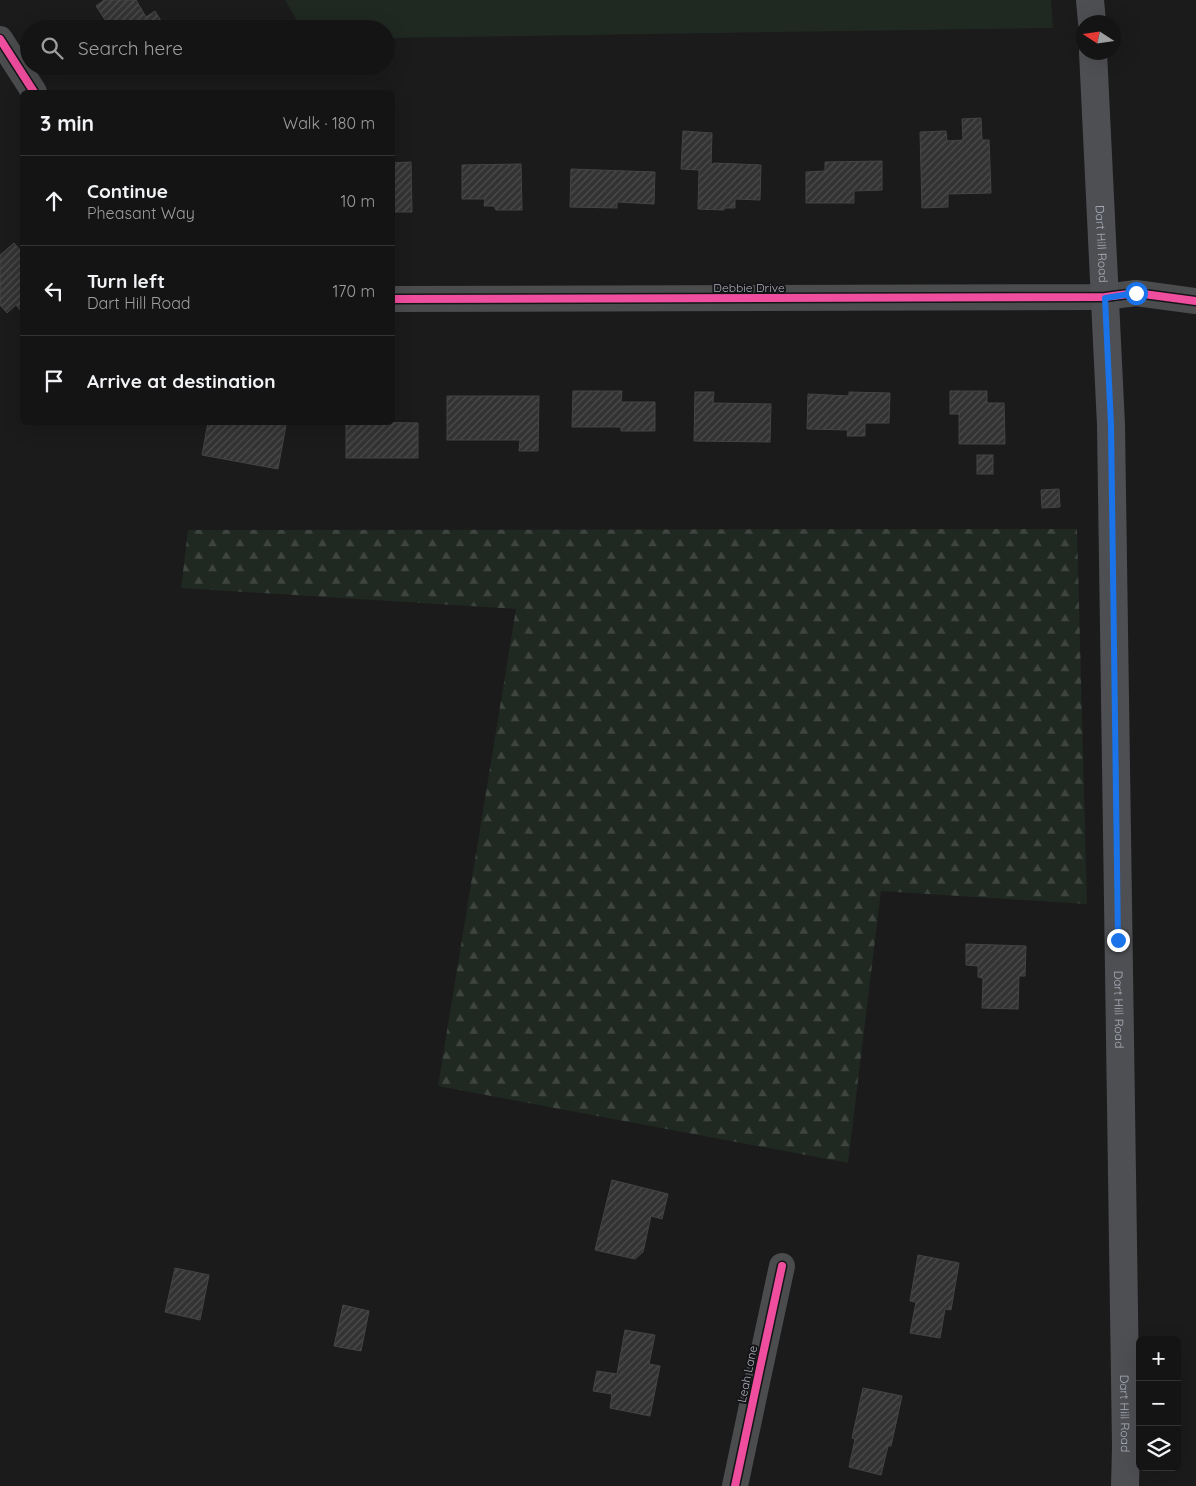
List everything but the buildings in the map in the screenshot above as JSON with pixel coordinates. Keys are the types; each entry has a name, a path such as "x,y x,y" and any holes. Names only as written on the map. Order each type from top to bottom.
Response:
{"main road":[{"path":"1090,0 1091,15"},
{"name":"Dart Hill Road","path":"1093,60 1111,425 1125,1377 1124,1486"}],"street":[{"path":"0,39 20,70"},
{"path":"23,75 33,90"},
{"name":"Debbie Drive","path":"395,299 1105,298 1136,293 1196,301"},
{"name":"Leah Lane","path":"735,1486 782,1266"}],"green space":[{"path":"285,0 1051,0 1053,28 395,38 395,20 297,20"},
{"path":"1077,529 1087,904 881,891 848,1163 438,1086 516,609 181,588 188,530"}],"cycle path":[{"path":"0,39 20,70"},
{"path":"23,75 33,90"},
{"path":"395,299 1105,297 1136,293 1196,301"},
{"path":"735,1486 782,1266"}],"route":[{"path":"1118,940 1111,425 1105,298 1136,293"}]}
